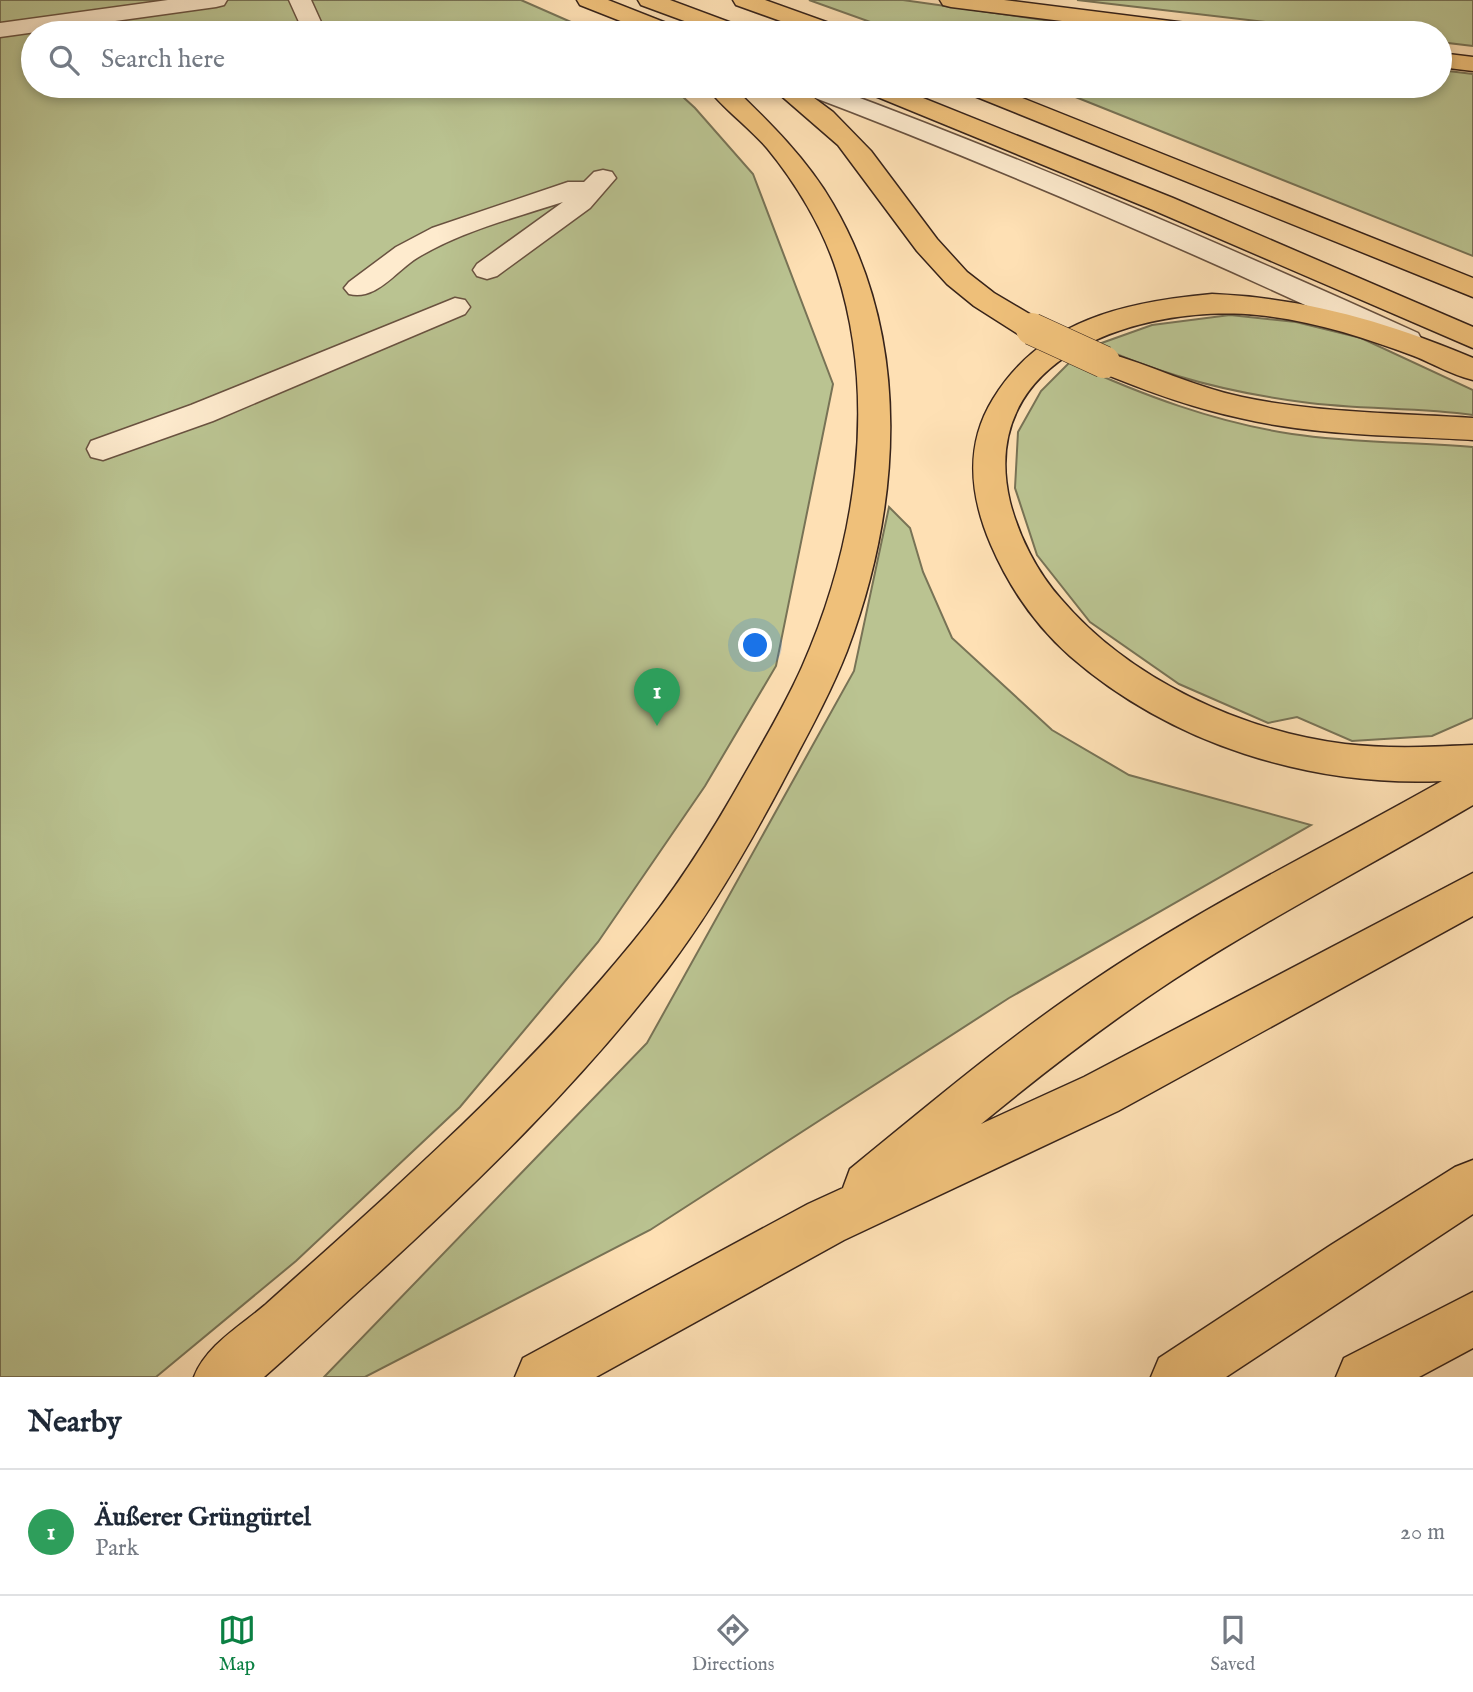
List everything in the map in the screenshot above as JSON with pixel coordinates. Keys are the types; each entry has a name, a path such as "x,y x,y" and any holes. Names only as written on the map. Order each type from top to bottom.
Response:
{"highway":[{"path":"567,0 613,21"},
{"path":"588,0 641,21"},
{"path":"649,0 705,21"},
{"path":"744,0 802,21"},
{"path":"951,0 1116,21"},
{"path":"1452,61 1473,64"},
{"path":"221,1377 447,1178 564,1056 650,956 745,814 794,723 834,635 869,510 876,405 865,312 851,268 820,202 782,148 731,98"},
{"path":"799,98 822,115 848,141 925,242 957,278 988,303 1032,329 1167,388 1211,401 1347,423 1473,429"},
{"path":"902,98 1163,204 1464,356"},
{"path":"1001,98 1473,288"},
{"path":"1464,356 1331,318 1258,304 1209,304 1134,315 1101,325 1068,340 1037,365 1016,386 995,429 988,458 993,502 1005,541 1028,582 1051,613 1094,654 1136,684 1190,715 1267,743 1307,754 1357,763 1423,765 1473,762"},
{"path":"827,1222 1012,1068 1115,992 1219,929 1473,784"},
{"path":"542,1377 827,1222 1101,1094 1473,892"},
{"path":"1178,1377 1349,1263 1473,1185"},
{"path":"1363,1377 1473,1319"}],"lane":[{"path":"65,21 216,0"},
{"path":"300,0 310,21"},
{"path":"0,30 21,27"},
{"path":"837,98 947,141 1464,356"},
{"path":"359,288 406,253 442,234 590,183 580,202 487,270"},
{"path":"103,449 202,414 455,307"}],"green space":[{"path":"0,0 521,0 569,21 21,21 21,98 684,98 753,174 833,384 776,666 705,786 598,942 460,1107 296,1261 156,1377 0,1377"},
{"path":"809,0 903,0 1051,21 868,21"},
{"path":"1077,0 1473,0 1473,46 1452,43 1452,21 1258,21"},
{"path":"1452,71 1473,74 1473,256 1078,98 1452,98"},
{"path":"1230,315 1296,322 1361,338 1473,390 1473,415 1323,405 1250,394 1171,374 1096,345 1152,325"},
{"path":"1070,362 1179,406 1263,429 1337,439 1473,447 1473,718 1432,736 1352,741 1297,717 1268,723 1179,684 1090,622 1037,555 1015,488 1018,432 1041,391"},
{"path":"889,507 910,528 923,572 952,638 1052,730 1129,775 1311,825 1009,998 650,1230 365,1377 324,1377 647,1043 854,671"}],"place":[{"name":"Äußerer Grüngürtel","path":"657,726"}]}
